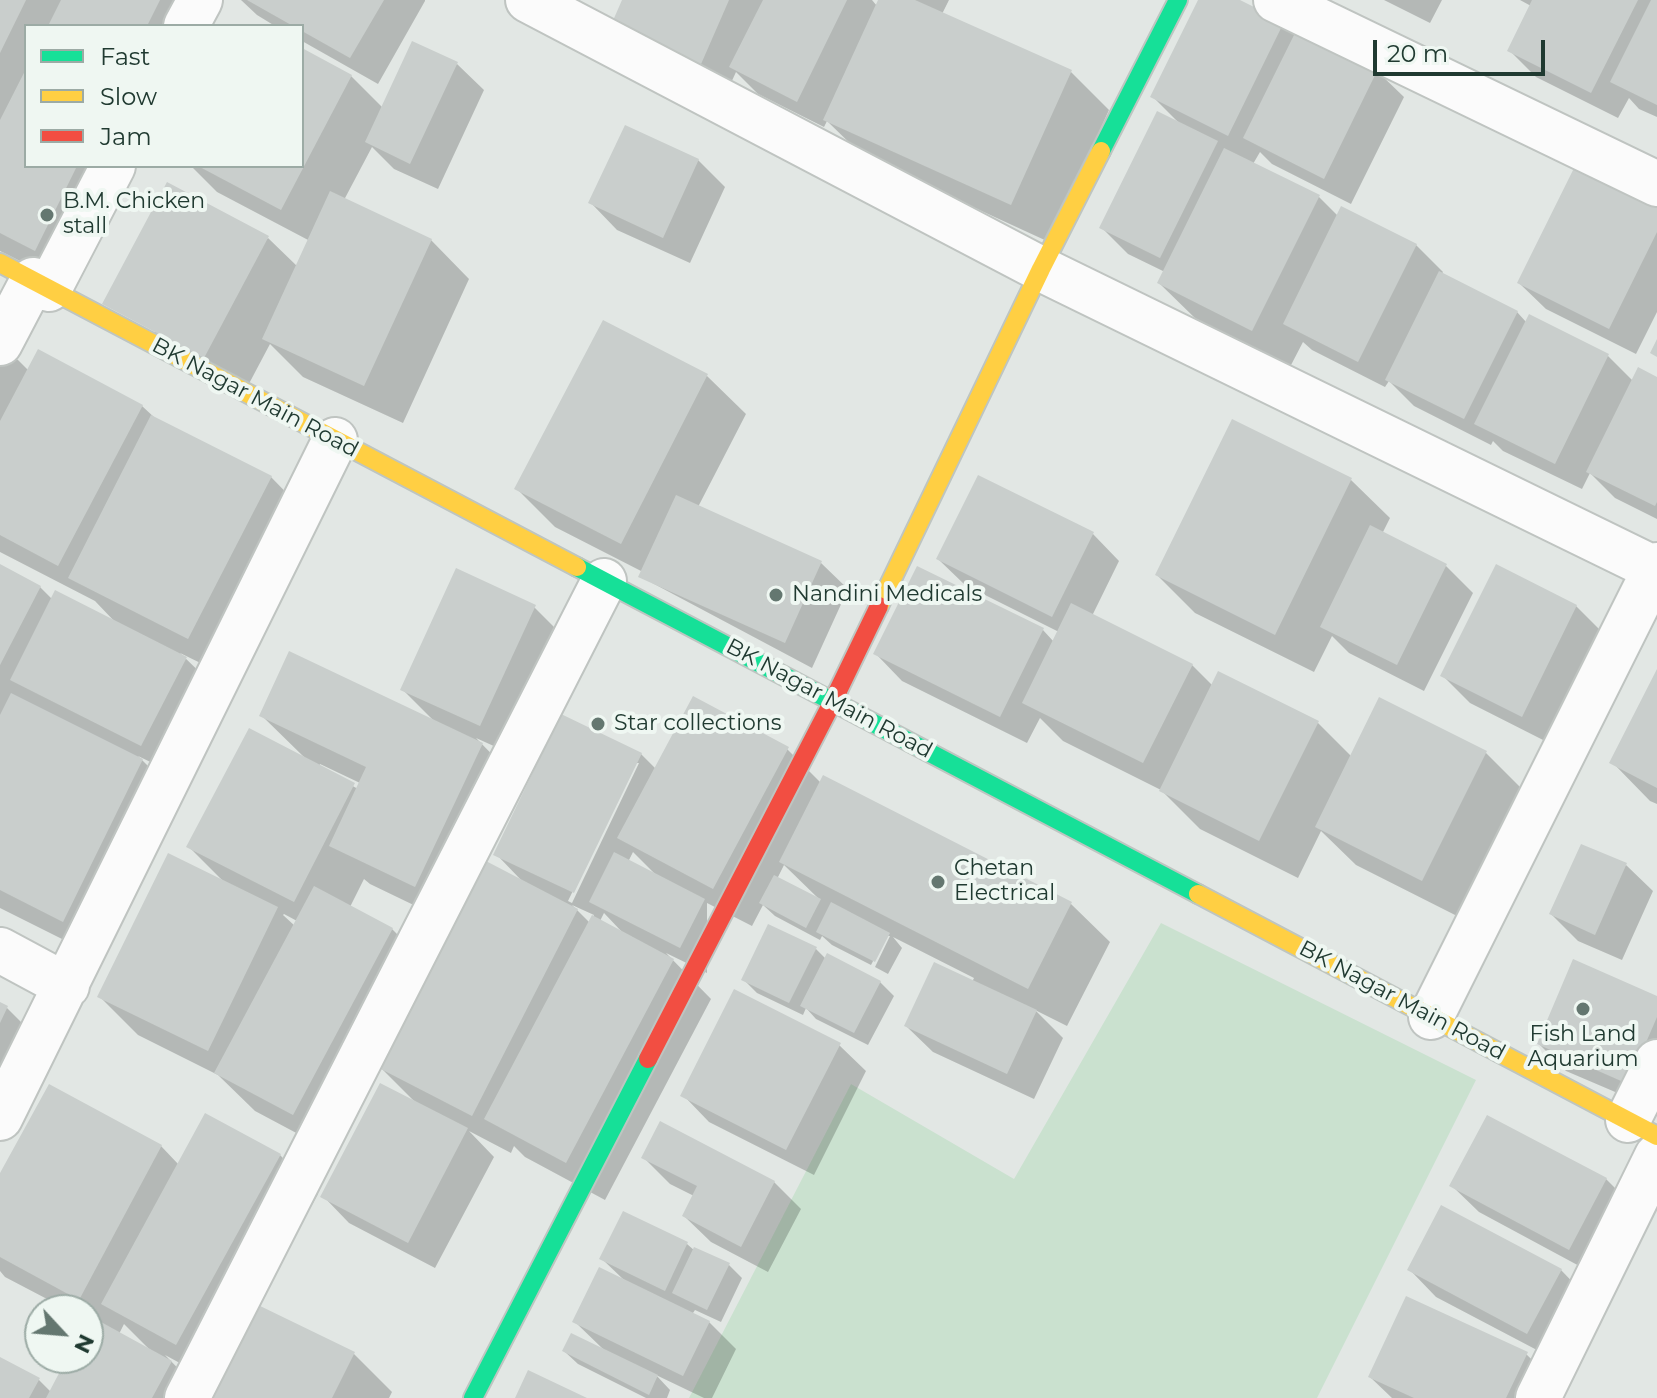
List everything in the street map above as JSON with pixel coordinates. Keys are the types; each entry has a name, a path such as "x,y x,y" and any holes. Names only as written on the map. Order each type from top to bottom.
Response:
{"street":[{"path":"187,24 200,0"},
{"path":"528,0 1041,269 1656,567 1431,1017"},
{"path":"473,1398 833,701 1041,269 1178,0"},
{"path":"1276,0 1657,184"},
{"path":"0,343 27,277 111,168"},
{"name":"BK Nagar Main Road","path":"27,277 1642,1128"},
{"path":"0,1118 335,440"},
{"path":"187,1398 604,581"},
{"path":"0,950 67,986"},
{"path":"1642,1128 1657,1062"},
{"path":"1538,1398 1657,1156"}],"green space":[{"path":"1161,923 1476,1080 1317,1398 689,1398 851,1084 1014,1179"}],"building":[{"path":"0,0 26,0 0,53"},
{"path":"61,0 160,0 148,24 49,24"},
{"path":"247,0 384,0 350,58 304,32 304,24 289,24"},
{"path":"622,0 729,0 698,71 608,32"},
{"path":"763,0 847,0 797,102 729,67"},
{"path":"878,0 915,0 1072,70 1011,205 823,120"},
{"path":"1198,0 1240,0 1284,22 1228,136 1150,97"},
{"path":"1532,0 1638,0 1591,93 1507,51"},
{"path":"1651,0 1657,0 1657,105 1610,82"},
{"path":"1297,29 1378,69 1324,179 1243,138"},
{"path":"412,41 458,62 410,164 365,142"},
{"path":"304,49 352,75 304,166"},
{"path":"24,73 24,168 76,168 35,251 0,233 0,120"},
{"path":"1157,111 1218,141 1160,258 1099,228"},
{"path":"625,125 699,159 663,238 588,203"},
{"path":"1224,148 1320,195 1252,331 1157,283"},
{"path":"1579,158 1657,197 1657,232 1609,329 1517,283"},
{"path":"202,168 303,168 281,210"},
{"path":"167,182 269,236 204,358 102,304"},
{"path":"330,191 432,239 364,386 262,339"},
{"path":"1341,206 1417,244 1358,362 1283,324"},
{"path":"1439,271 1518,311 1464,419 1385,380"},
{"path":"1529,314 1609,354 1555,464 1474,424"},
{"path":"603,320 708,374 621,544 514,489"},
{"path":"1657,339 1657,357 1650,353"},
{"path":"38,349 143,405 58,566 0,535 0,421"},
{"path":"1638,367 1657,377 1655,506 1586,472"},
{"path":"151,415 272,476 188,639 68,578"},
{"path":"1232,419 1352,478 1275,635 1155,575"},
{"path":"978,475 1094,532 1052,617 936,559"},
{"path":"676,495 822,561 785,643 638,577"},
{"path":"1370,525 1447,564 1397,665 1320,627"},
{"path":"0,564 41,586 0,665"},
{"path":"1496,564 1577,605 1522,717 1440,676"},
{"path":"917,566 1044,628 1000,717 873,654"},
{"path":"456,568 536,605 480,726 400,690"},
{"path":"55,590 187,657 141,746 10,680"},
{"path":"1071,603 1193,664 1143,763 1022,703"},
{"path":"289,651 483,743 415,887 329,846 366,767 259,716"},
{"path":"1657,669 1657,788 1609,763"},
{"path":"1218,671 1319,721 1259,841 1159,791"},
{"path":"11,693 143,759 63,922 0,890 0,715"},
{"path":"693,696 789,747 713,889 617,838"},
{"path":"1379,697 1487,751 1422,881 1315,827"},
{"path":"561,714 642,753 574,893 493,855"},
{"path":"249,728 355,783 294,902 186,847"},
{"path":"823,775 1072,902 1028,989 779,862"},
{"path":"1581,844 1627,863 1595,935 1549,914"},
{"path":"614,852 705,899 680,948 589,902"},
{"path":"168,853 278,907 208,1051 97,997"},
{"path":"484,860 578,909 472,1116 377,1067"},
{"path":"774,875 821,899 806,928 759,903"},
{"path":"314,886 393,928 293,1115 214,1073"},
{"path":"831,902 890,933 875,962 816,932"},
{"path":"592,915 674,959 566,1163 484,1119"},
{"path":"768,924 817,947 789,1003 741,980"},
{"path":"827,953 881,981 854,1033 800,1006"},
{"path":"1573,959 1657,996 1657,1017 1628,1084 1537,1044"},
{"path":"934,962 1037,1010 1007,1074 904,1026"},
{"path":"734,989 841,1043 786,1150 680,1096"},
{"path":"0,1002 8,1006 0,1023"},
{"path":"380,1083 468,1128 408,1243 320,1197"},
{"path":"49,1084 162,1145 82,1294 68,1294 0,1257 0,1173"},
{"path":"205,1113 281,1154 176,1345 104,1306 104,1298"},
{"path":"1487,1115 1607,1178 1569,1250 1449,1186"},
{"path":"660,1121 775,1181 741,1247 682,1216 697,1186 641,1158"},
{"path":"1441,1205 1562,1269 1527,1334 1407,1270"},
{"path":"623,1211 688,1242 665,1291 599,1259"},
{"path":"694,1247 730,1263 707,1310 672,1293"},
{"path":"599,1267 710,1321 683,1376 572,1322"},
{"path":"1406,1296 1528,1352 1506,1398 1414,1398 1368,1377"},
{"path":"256,1304 355,1352 332,1398 209,1398"},
{"path":"104,1324 172,1361 152,1398 46,1398 59,1374 104,1374"},
{"path":"571,1333 658,1375 649,1395 562,1351"},
{"path":"0,1357 24,1370 24,1374 40,1378 29,1398 0,1398"},
{"path":"528,1370 587,1398 515,1398"}],"traffic: fast":[{"path":"1101,151 1178,0"},
{"path":"577,567 1198,894"},
{"path":"473,1398 648,1059"}],"traffic: slow":[{"path":"879,606 1101,151"},
{"path":"0,263 577,567"},
{"path":"1198,894 1657,1136"}],"traffic: jam":[{"path":"648,1059 879,606"}],"place":[{"name":"B.M. Chicken stall","path":"47,215"},
{"name":"Nandini Medicals","path":"776,595"},
{"name":"Star collections","path":"598,724"},
{"name":"Chetan Electrical","path":"938,882"},
{"name":"Fish Land Aquarium","path":"1583,1009"}]}
